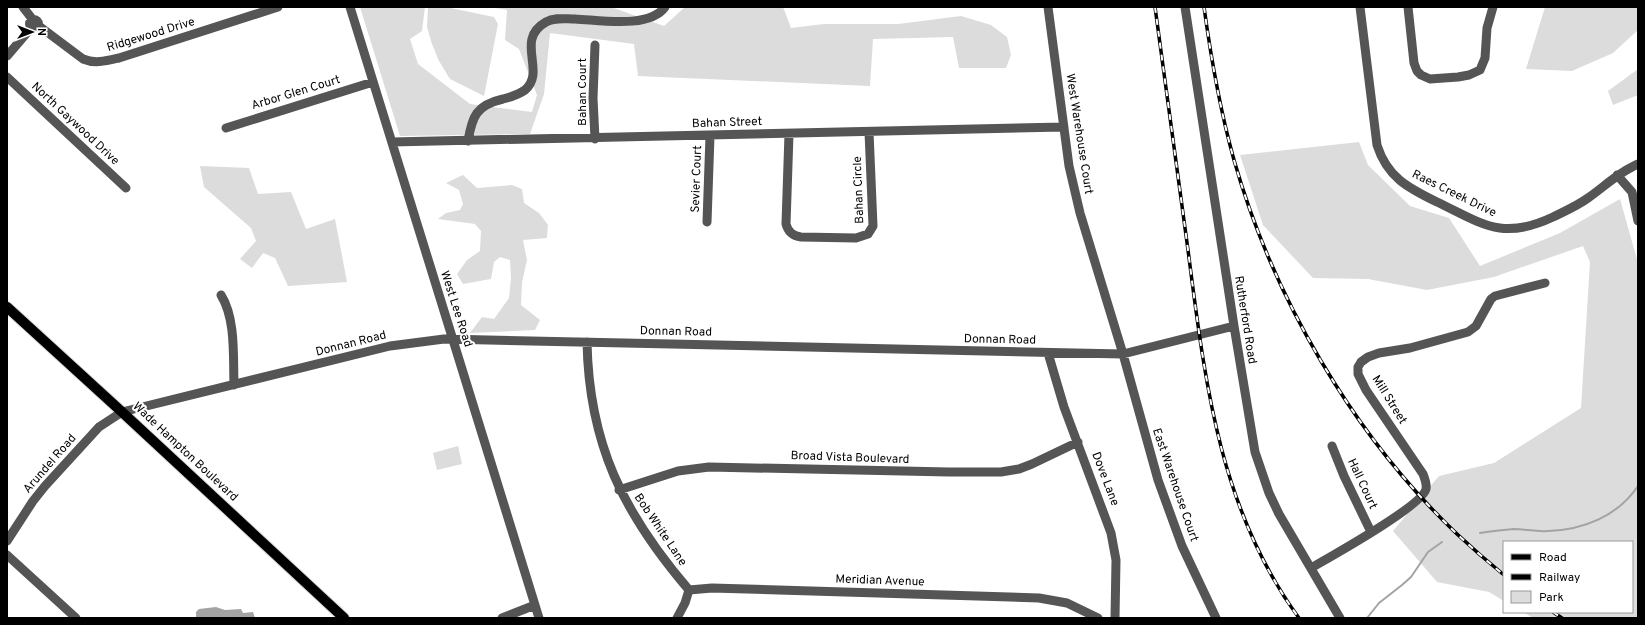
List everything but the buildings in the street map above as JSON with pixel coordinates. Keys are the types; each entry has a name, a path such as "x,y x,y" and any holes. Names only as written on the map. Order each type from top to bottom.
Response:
{"main road":[{"name":"Wade Hampton Boulevard","path":"7,307 344,618"}],"street":[{"name":"Ridgewood Drive","path":"23,7 34,25 83,59 90,62 102,62 119,58 278,7"},
{"name":"West Lee Road","path":"350,7 539,618"},
{"path":"468,141 472,121 481,108 489,103 517,95 530,84 533,78 530,43 537,30 545,23 560,18 635,21 656,15 666,7"},
{"name":"West Warehouse Court","path":"1048,7 1074,191 1123,354"},
{"name":"Rutherford Road","path":"1184,7 1250,432 1261,472 1279,514 1340,618"},
{"name":"Raes Creek Drive","path":"1360,7 1377,145 1381,156 1392,173 1407,186 1483,224 1498,228 1516,229 1537,224 1575,206 1590,197 1617,175 1638,164"},
{"path":"1408,7 1415,66 1421,76 1435,79 1469,75 1480,70 1485,58 1487,28 1493,7"},
{"path":"7,56 34,25"},
{"name":"Bahan Court","path":"595,45 595,139"},
{"name":"North Gaywood Drive","path":"7,77 126,188"},
{"name":"Arbor Glen Court","path":"226,128 373,82"},
{"name":"Bahan Street","path":"392,142 595,139 1064,127"},
{"name":"Bahan Circle","path":"789,134 786,224 789,230 794,235 801,237 856,238 868,234 873,226 868,132"},
{"name":"Sevier Court","path":"707,222 710,136"},
{"path":"1617,175 1632,192 1638,221"},
{"name":"Mill Street","path":"1311,568 1371,532 1415,503 1425,491 1426,485 1423,474 1366,390 1358,374 1358,367 1361,362 1368,357 1379,353 1410,348 1468,332 1476,326 1491,299 1495,296 1545,283"},
{"path":"221,295 228,307 231,319 234,385"},
{"name":"Donnan Road","path":"122,412 390,346 436,340 453,339 1123,354 1234,326"},
{"name":"Bob White Lane","path":"587,342 589,381 594,416 604,453 619,490 635,519 689,590"},
{"name":"Dove Lane","path":"1048,353 1058,387 1105,514 1114,546 1116,587 1115,618"},
{"name":"East Warehouse Court","path":"1123,354 1158,480 1182,546 1216,618"},
{"name":"Arundel Road","path":"7,541 33,501 45,486 99,427 122,412"},
{"name":"Broad Vista Boulevard","path":"619,490 678,471 709,467 1001,472 1019,469 1032,464 1078,442"},
{"name":"Hall Court","path":"1332,446 1344,476 1371,532"},
{"path":"7,555 76,618"},
{"name":"Meridian Avenue","path":"689,590 712,588 1039,598 1067,603 1098,618"},
{"path":"677,618 689,590"},
{"path":"502,618 535,605"}],"green space":[{"path":"360,7 425,7 422,31 410,39 418,64 470,104 532,112 537,95 519,49 505,40 507,10 490,7 611,7 664,26 685,7 783,7 791,28 824,24 898,24 961,16 991,25 1007,37 1011,55 1006,68 959,68 953,37 873,39 870,86 638,76 634,44 550,33 544,94 530,134 400,136"},
{"path":"428,7 446,7 494,17 498,24 484,96 450,79 439,61 432,44 427,27"},
{"path":"1545,7 1638,7 1638,30 1613,53 1572,71 1526,69"},
{"path":"1638,69 1638,95 1613,105 1608,91"},
{"path":"1359,142 1368,165 1410,206 1449,218 1480,266 1560,233 1620,199 1638,263 1637,618 1533,618 1525,613 1633,613 1633,541 1503,541 1503,600 1489,592 1437,582 1393,531 1439,476 1494,463 1581,408 1590,262 1583,246 1494,277 1427,290 1368,279 1313,278 1263,225 1240,155"},
{"path":"200,166 249,168 258,194 291,192 306,229 335,219 347,282 288,286 275,258 263,253 252,268 240,259 256,241 251,228 204,187"},
{"path":"463,175 477,188 512,185 522,189 524,203 539,213 548,225 547,238 523,240 527,260 522,282 521,305 540,320 535,330 470,333 482,317 494,319 509,298 511,278 510,260 500,257 494,262 491,279 463,284 457,274 467,260 480,251 481,231 475,224 438,219 446,213 460,210 463,204 459,190 446,183"},
{"path":"458,446 462,464 437,470 433,453"}],"shaded area":[{"path":"216,607 225,610 241,609 243,613 253,612 255,618 196,618 196,612 199,609"}],"waterway":[{"path":"1480,533 1514,529 1548,531 1574,528 1587,524 1610,513 1630,497 1638,486"},
{"path":"1367,618 1379,603 1411,577 1428,552 1442,542"}],"railway":[{"path":"1155,7 1201,347 1209,395 1220,442 1233,488 1250,533 1272,576 1299,618"},
{"path":"1204,7 1216,84 1234,160 1251,211 1271,262 1294,312 1321,361 1351,408 1384,453 1419,495 1457,534 1503,574"},
{"path":"1554,613 1562,618"}]}
